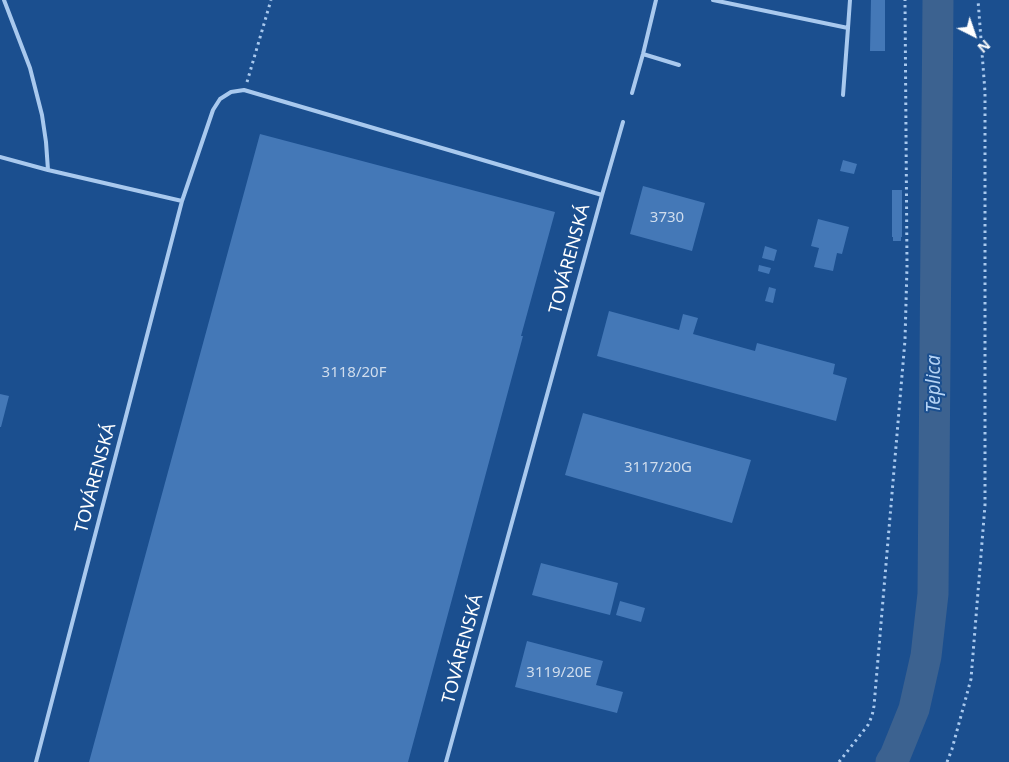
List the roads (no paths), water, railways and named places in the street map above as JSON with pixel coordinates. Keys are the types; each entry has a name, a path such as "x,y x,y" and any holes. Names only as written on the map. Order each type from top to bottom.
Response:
{"lane":[{"path":"4,0 30,68 42,115 48,170"},
{"path":"632,93 656,0"},
{"path":"713,0 732,2 848,28"},
{"path":"843,95 850,0"},
{"path":"643,54 680,65"},
{"name":"TOVÁRENSKÁ","path":"36,762 182,201 213,110 220,99 231,92 244,90 602,195 446,762"},
{"path":"602,195 623,122"},
{"path":"0,157 182,201"}],"waterway":[{"name":"Teplica","path":"891,762 914,709 926,656 933,594 938,0"}]}
